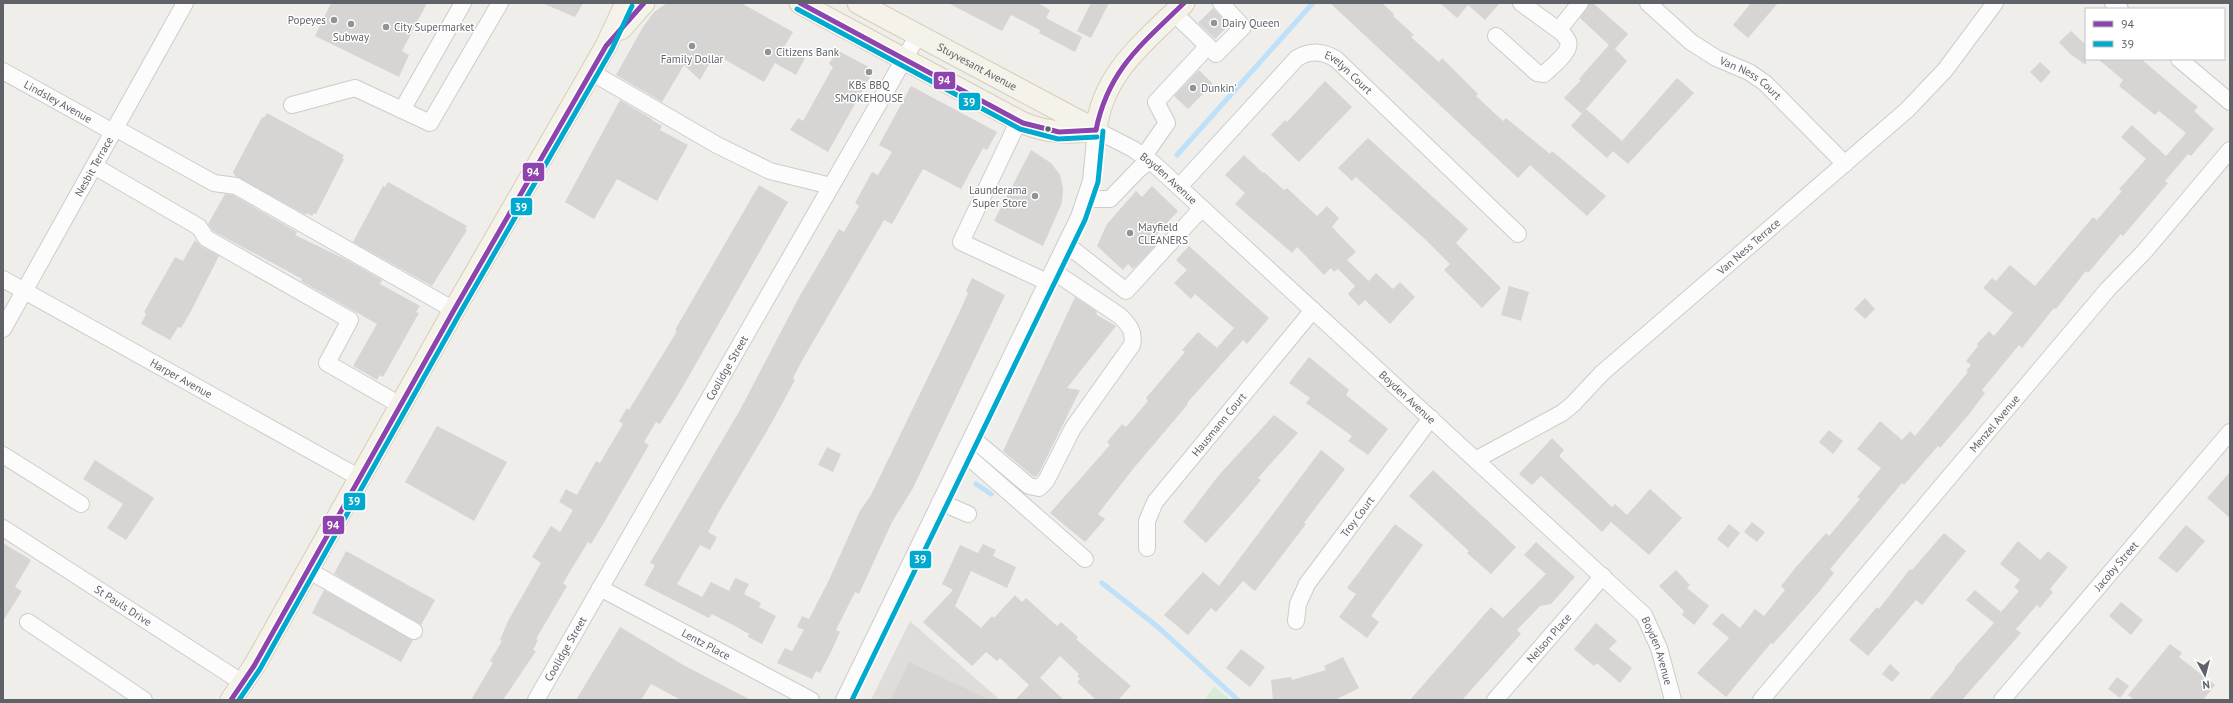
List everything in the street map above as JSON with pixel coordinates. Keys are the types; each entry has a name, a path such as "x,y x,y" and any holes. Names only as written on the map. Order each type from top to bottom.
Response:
{"main road":[{"path":"231,700 243,683 308,570 454,310 606,46 626,3"},
{"path":"606,46 644,3"},
{"path":"800,3 1019,120 1038,129 1068,133 1096,130 1102,102 1107,88 1118,71 1132,54 1179,8"},
{"name":"Stuyvesant Avenue","path":"858,3 1096,130"}],"street":[{"name":"Nesbit Terrace","path":"3,329 185,3"},
{"path":"402,110 463,3"},
{"path":"292,105 355,88 430,123 500,3"},
{"path":"1179,8 1208,46 1216,54 1243,27 1220,3"},
{"path":"1496,36 1537,73 1544,74 1567,49 1568,42 1561,32 1521,3"},
{"path":"1561,32 1563,22 1580,3"},
{"name":"Van Ness Court","path":"1648,3 1690,42 1716,58 1749,72 1765,84 1845,164"},
{"name":"Van Ness Terrace","path":"1477,459 1562,413 1573,404 1602,373 1907,110 1945,70 1995,3"},
{"name":"Coolidge Street","path":"536,700 918,35"},
{"path":"1086,199 1110,199 1139,169 1147,158 1166,123 1156,102 1208,46"},
{"name":"Evelyn Court","path":"1179,187 1297,58 1305,53 1316,52 1336,59 1518,234"},
{"path":"2180,60 2230,102"},
{"name":"Lindsley Avenue","path":"3,71 214,183 236,186 454,310"},
{"path":"591,72 717,145 770,171 831,186"},
{"path":"972,438 1029,486 1039,488 1043,485 1073,428 1132,345 1133,338 1130,325 1120,316 1050,277 961,242 1019,120"},
{"path":"844,700 1066,244 1086,199 1091,181 1096,130"},
{"name":"Boyden Avenue","path":"1096,130 1147,158 1477,459 1644,615 1659,648 1673,700"},
{"name":"Menzel Avenue","path":"1761,700 2108,289 2144,252 2230,150"},
{"path":"94,166 199,227 206,238 350,320 327,364 400,406"},
{"path":"1066,244 1126,292 1202,208"},
{"name":"Harper Avenue","path":"3,279 360,478"},
{"name":"Hausmann Court","path":"1147,548 1147,521 1155,502 1313,310"},
{"name":"Troy Court","path":"1296,621 1298,604 1307,584 1431,418"},
{"name":"Jacoby Street","path":"2002,700 2230,432"},
{"path":"964,453 1085,559"},
{"path":"3,455 81,504"},
{"path":"940,502 968,514"},
{"name":"St Pauls Drive","path":"3,528 243,683"},
{"path":"308,570 414,631"},
{"name":"Nelson Place","path":"1495,700 1603,576"},
{"name":"Lentz Place","path":"600,588 811,700"},
{"path":"28,622 144,700"}],"shaded area":[{"path":"910,621 1000,700 871,700"}],"green space":[{"path":"1214,687 1231,700 1204,700"}],"building":[{"name":"City Supermarket","path":"331,3 427,3 402,51 409,55 399,77 315,36"},
{"path":"542,3 583,3 575,17"},
{"path":"667,3 741,3 793,32 784,47 805,58 796,75 775,63 764,82 715,54 700,80 684,65 662,102 616,75 643,27 654,12"},
{"path":"948,3 1038,3 1050,10 1046,18 1082,37 1075,52 1039,33 1040,30 1011,15 1002,31"},
{"path":"1091,3 1109,3 1091,38 1077,31"},
{"path":"1330,3 1382,3 1394,14 1393,16 1414,35 1411,37 1439,62 1442,58 1478,94 1476,96 1503,121 1506,118 1550,154 1552,151 1606,196 1587,216 1530,165 1518,178"},
{"path":"1440,3 1500,3 1485,20 1468,5 1457,18"},
{"path":"1589,3 1593,3 1628,34 1615,49 1627,61 1582,114 1564,98 1581,80 1579,79 1609,45 1580,18"},
{"path":"1751,3 1778,3 1748,38 1733,25"},
{"name":"Dairy Queen","path":"1213,8 1229,25 1215,39 1198,23"},
{"path":"2071,31 2085,44 2086,65 2070,54 2059,42"},
{"path":"837,50 874,70 828,152 790,130 798,118 803,121 833,67 829,64"},
{"path":"2099,60 2142,60 2198,107 2194,111 2214,129 2191,156 2188,154 2165,181 2168,183 2123,236 2121,234 2088,273 2086,271 2056,309 2054,308 2022,348 2019,345 1982,390 1985,393 1970,413 1940,448 1938,446 1904,485 1902,483 1830,569 1834,573 1819,592 1773,644 1771,643 1726,697 1697,673 1729,638 1712,624 1722,613 1740,628 1755,609 1764,616 1785,590 1781,586 1796,567 1826,533 1829,536 1860,499 1857,497 1881,468 1857,449 1880,421 1902,440 1910,431 1915,436 1968,372 1966,371 1971,365 1966,361 1978,346 1977,344 1989,331 1994,336 2013,313 1983,288 1992,278 1996,281 2010,265 2035,286 2093,217 2097,220 2122,191 2119,189 2146,159 2121,137 2132,125 2166,156 2186,133 2159,111 2155,115 2119,86 2123,80"},
{"path":"2040,62 2051,72 2041,83 2030,72"},
{"name":"Dunkin'","path":"1199,70 1213,84 1188,109 1174,96"},
{"path":"1677,78 1694,93 1628,164 1613,151 1607,158 1571,126 1586,109 1622,141"},
{"path":"1325,81 1352,107 1299,162 1271,135 1285,120 1287,122"},
{"path":"911,86 997,132 987,150 983,148 961,189 923,169 892,224 884,220 803,359 793,378 795,380 767,431 708,532 717,537 710,550 700,545 677,584 702,597 711,582 729,591 735,578 749,584 744,594 761,603 759,607 776,616 762,644 748,637 749,634 712,614 709,618 644,585 655,565 650,563 740,410 798,299 839,229 844,232 859,206 855,203 872,172 878,175 892,152 879,145"},
{"path":"620,100 662,126 660,130 688,145 657,201 617,179 594,219 565,202"},
{"path":"267,113 344,155 342,158 344,159 316,214 314,213 312,216 306,213 306,215 235,176 233,172 262,117 264,118"},
{"path":"1368,138 1468,229 1456,243 1501,288 1482,308 1444,270 1450,264 1427,241 1356,177 1352,181 1338,168"},
{"name":"Launderama Super Store","path":"1031,150 1051,163 1060,175 1063,188 1062,203 1043,246 994,221"},
{"path":"1244,155 1284,190 1287,188 1317,216 1327,206 1339,218 1332,227 1356,252 1347,260 1369,281 1376,273 1393,289 1400,282 1415,297 1390,324 1365,300 1359,306 1348,294 1355,286 1338,269 1334,272 1331,268 1324,275 1297,247 1292,253 1235,204 1245,193 1225,175"},
{"path":"388,182 467,226 465,229 467,230 432,286 353,242 383,186 385,187"},
{"path":"759,185 788,202 681,390 660,424 656,422 644,442 649,445 602,526 591,544 588,542 563,583 567,586 536,639 538,640 533,650 536,651 503,700 471,700 493,663 490,661 502,641 500,640 508,621 541,563 532,557 551,526 560,532 573,510 559,502 566,489 577,495 596,461 600,463 623,424 619,421 627,408 629,410 677,331 675,330"},
{"name":"Mayfield CLEANERS","path":"1152,186 1178,211 1150,242 1155,246 1133,269 1128,264 1123,270 1097,246 1107,224 1136,191 1142,197"},
{"path":"225,194 233,195 297,232 295,235 345,259 382,280 380,284 420,306 416,312 419,313 383,377 380,375 377,380 353,366 377,324 301,281 302,279 213,231 208,224"},
{"path":"195,240 201,246 219,256 190,313 181,328 178,327 170,340 141,324 146,314 144,312 175,257 183,261"},
{"path":"1189,246 1269,318 1247,344 1243,340 1187,403 1188,404 1133,469 1098,514 1105,519 1085,542 1050,513 1110,445 1107,442 1122,424 1126,427 1148,401 1146,398 1185,352 1182,350 1198,332 1217,348 1234,328 1195,294 1191,299 1174,283 1187,270 1176,260"},
{"path":"972,278 1005,295 913,488 892,522 859,594 855,592 836,630 840,632 831,652 820,673 816,671 812,679 777,663 785,648 792,651 804,630 797,627 802,616 809,619 829,580 860,511 871,495 960,311 968,293 966,291"},
{"path":"1509,286 1529,292 1521,321 1501,315"},
{"path":"1075,297 1096,311 1097,315 1116,326 1067,388 1080,390 1038,475 1034,477 1003,451"},
{"path":"1865,298 1875,309 1865,319 1854,309"},
{"path":"1309,357 1349,390 1346,395 1388,429 1368,455 1348,441 1352,436 1306,403 1310,398 1289,383"},
{"path":"1274,415 1298,433 1258,478 1261,480 1241,504 1206,543 1183,522 1219,475"},
{"path":"437,426 507,462 474,521 405,482"},
{"path":"1829,430 1843,441 1833,454 1819,442"},
{"path":"1552,438 1564,450 1559,456 1612,507 1615,504 1627,515 1650,489 1682,518 1649,555 1611,522 1602,532 1541,476 1532,485 1519,474"},
{"path":"827,447 841,454 833,472 818,465"},
{"path":"1321,450 1345,469 1304,523 1306,524 1255,591 1243,581 1216,612 1211,608 1188,635 1164,615 1203,572 1219,586"},
{"path":"95,460 154,498 126,540 107,528 123,504 83,479"},
{"path":"1433,470 1516,547 1491,574 1467,553 1469,551 1409,496"},
{"path":"2230,472 2230,518 2207,498"},
{"path":"1752,522 1765,532 1757,542 1744,532"},
{"path":"1395,524 1423,545 1371,616 1379,622 1367,638 1339,617 1356,594 1347,588"},
{"path":"1729,524 1740,533 1728,548 1717,539"},
{"path":"2186,525 2205,541 2177,573 2158,558"},
{"path":"1944,533 1966,551 1922,605 1916,600 1868,656 1849,640 1877,607 1879,609 1910,569 1912,570"},
{"path":"2018,541 2040,560 2048,551 2068,567 2050,589 2053,592 2040,608 2037,605 2016,629 2021,633 1962,700 1929,700 1955,669 1954,668 1994,623 1966,600 1975,590 2001,612 2019,591 2014,587 2020,580 2000,564"},
{"path":"1536,542 1575,577 1551,604 1540,606 1517,630 1521,634 1462,700 1410,700 1491,607 1503,618 1546,574 1524,555"},
{"path":"3,543 31,560 15,587 22,591 3,621"},
{"path":"983,544 996,550 993,556 1016,567 1007,588 971,571 955,606 981,628 992,616 994,618 1015,595 1022,602 1026,598 1057,626 1061,622 1078,637 1076,639 1131,686 1118,700 1096,700 1077,682 1080,679 1077,676 1079,674 1060,656 1040,678 1064,700 1015,700 1029,685 1000,658 997,661 986,652 972,666 923,622 953,590 942,584 960,545 978,553"},
{"path":"346,551 435,600 421,625 334,574"},
{"path":"1676,570 1690,585 1687,588 1709,606 1694,625 1682,615 1684,611 1659,586"},
{"path":"324,590 413,640 401,662 312,613"},
{"path":"2121,602 2143,620 2131,635 2109,616"},
{"path":"1596,623 1617,641 1609,649 1632,668 1620,683 1597,663 1594,666 1574,649"},
{"path":"620,627 685,666 751,700 681,700 651,684 641,700 576,700"},
{"path":"2170,644 2182,653 2179,657 2215,685 2203,700 2134,700 2128,695"},
{"path":"1241,649 1265,667 1250,687 1226,668"},
{"path":"1343,657 1359,688 1335,700 1273,700 1271,680 1291,677 1292,680 1326,670 1324,666"},
{"path":"909,662 990,700 891,700"},
{"path":"1890,664 1900,673 1892,682 1882,674"},
{"path":"2117,677 2129,686 2120,698 2108,689"}],"waterway":[{"path":"1177,155 1313,3"},
{"path":"976,484 991,494"},
{"path":"1102,583 1158,627 1238,700"}],"transit line":[{"name":"94","path":"231,700 254,666 454,310 606,46 644,3"},
{"name":"94","path":"800,3 1023,123 1059,132 1096,130"},
{"name":"94","path":"1096,130 1109,91 1118,74 1141,45 1184,3"},
{"name":"39","path":"239,700 260,669 460,313 612,49 632,6"},
{"name":"39","path":"797,9 1020,129 1058,139 1097,137"},
{"name":"39","path":"852,700 1085,220 1098,182 1103,131"}],"place":[{"name":"Popeyes","path":"334,20"},
{"name":"Dairy Queen","path":"1214,23"},
{"name":"Subway","path":"351,24"},
{"name":"City Supermarket","path":"386,27"},
{"name":"Family Dollar","path":"692,46"},
{"name":"Citizens Bank","path":"768,52"},
{"name":"KBs BBQ SMOKEHOUSE","path":"869,72"},
{"name":"Dunkin'","path":"1193,88"},
{"name":"Launderama Super Store","path":"1035,196"},
{"name":"Mayfield CLEANERS","path":"1130,233"}]}
